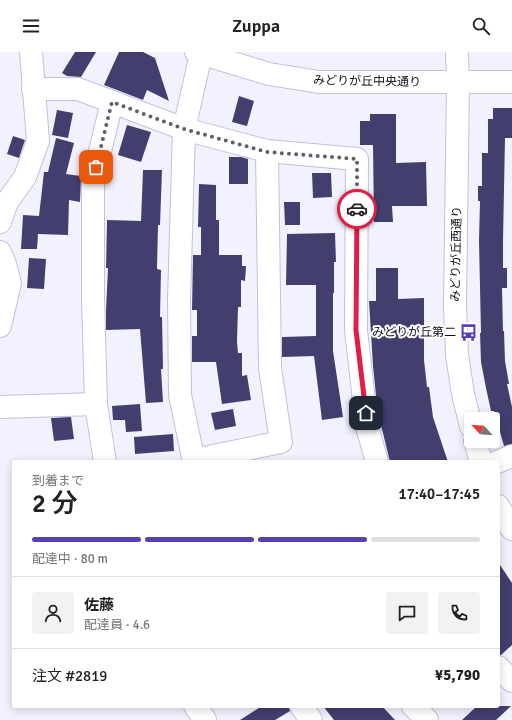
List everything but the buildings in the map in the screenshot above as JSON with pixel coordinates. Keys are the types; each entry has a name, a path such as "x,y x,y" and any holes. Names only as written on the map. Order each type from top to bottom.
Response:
{"street":[{"path":"0,222 7,202 25,177 38,141 31,52"},
{"name":"みどりが丘西通り","path":"457,52 458,82 455,306 457,354 463,394 468,412"},
{"path":"194,460 180,395 179,300 184,129 198,53"},
{"name":"みどりが丘中央通り","path":"198,53 269,74 319,82 512,82"},
{"path":"33,89 78,89 184,129 267,152 357,159 356,330 367,427 376,460"},
{"path":"105,460 96,404 93,298 93,180 112,102"},
{"path":"199,460 281,442 270,368 267,152"},
{"path":"0,252 10,283 0,326"},
{"path":"0,407 96,404"},
{"path":"477,448 480,460"},
{"path":"500,461 512,456"},
{"path":"500,509 512,529"},
{"path":"500,669 512,681"},
{"path":"196,708 205,720"},
{"path":"415,708 427,720"}],"way so far":[{"path":"96,167 112,102 184,129 267,152 357,159 357,209"}],"place":[{"name":"みどりが丘第二","path":"469,332"}],"route":[{"path":"357,209 356,330 366,413"}]}
